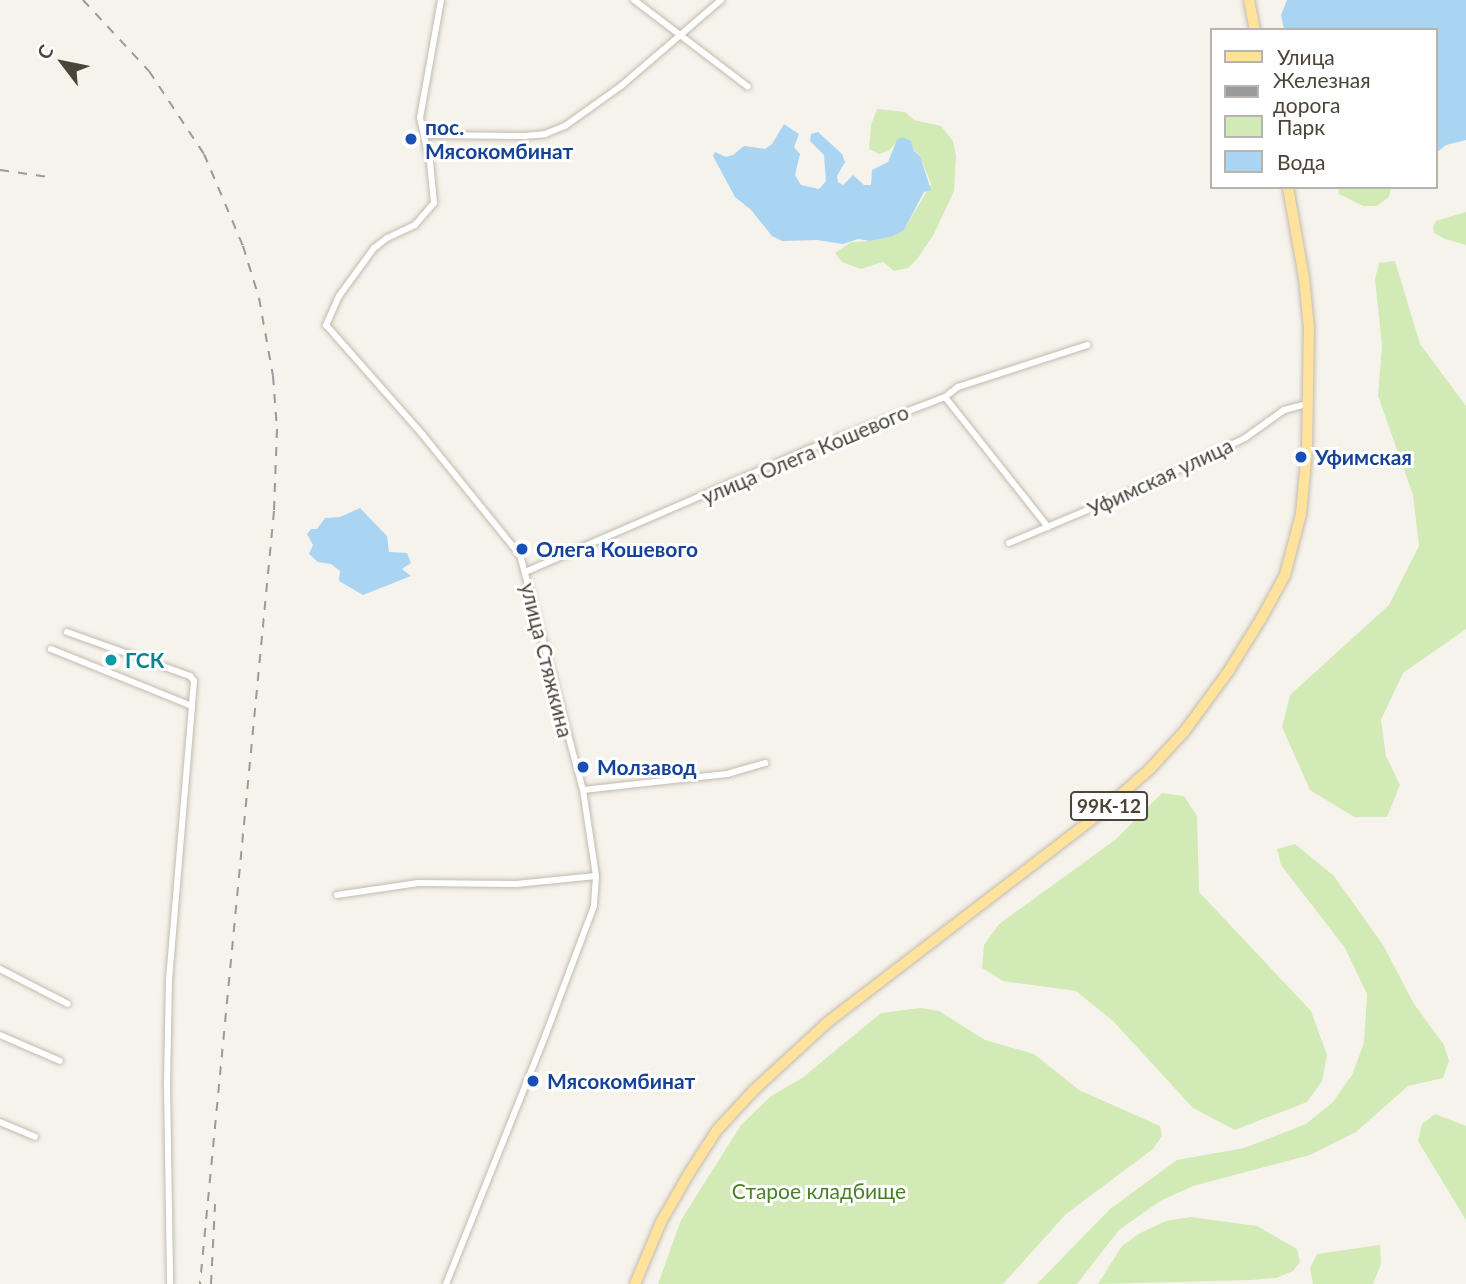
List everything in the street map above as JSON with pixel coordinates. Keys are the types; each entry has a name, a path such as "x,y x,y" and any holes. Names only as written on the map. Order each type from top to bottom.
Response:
{"main road":[{"path":"1249,0 1255,28"},
{"name":"99К-12","path":"635,1284 661,1222 688,1175 717,1130 754,1090 828,1022 1100,813 1149,770 1184,733 1228,672 1285,575 1301,514 1307,450 1309,328 1304,278 1288,189"}],"street":[{"name":"улица Стяжкина","path":"441,0 420,118 434,203 415,225 387,238 374,248 339,296 326,325 511,542 525,572 583,790 596,876 594,906 446,1284"},
{"path":"634,0 748,87"},
{"path":"424,135 524,136 555,130 597,105 721,0"},
{"name":"улица Олега Кошевого","path":"525,572 809,449 945,397 958,387 1087,345"},
{"path":"945,397 1048,527"},
{"name":"Уфимская улица","path":"1009,542 1142,487 1245,438 1284,410 1307,404"},
{"path":"67,632 190,676 194,681 169,979 167,1085 170,1284"},
{"path":"51,649 170,694 192,706"},
{"path":"583,790 727,774 765,763"},
{"path":"337,895 418,883 516,884 596,876"},
{"path":"0,969 68,1004"},
{"path":"0,1035 60,1061"},
{"path":"0,1122 35,1137"}],"green space":[{"path":"877,109 905,112 914,120 941,126 953,141 956,156 954,191 934,234 908,268 894,271 883,262 861,269 842,262 835,253 851,242 870,241 904,230 931,184 920,156 902,137 888,151 879,154 869,149 871,125"},
{"path":"1338,189 1391,189 1389,197 1377,206 1363,206 1339,194"},
{"path":"1466,212 1466,245 1434,233 1436,221"},
{"path":"1395,261 1420,344 1466,406 1466,629 1403,673 1381,720 1386,756 1400,785 1387,817 1354,817 1310,790 1282,727 1290,695 1389,605 1419,546 1413,495 1378,396 1382,346 1375,279 1379,263"},
{"path":"1162,793 1184,796 1197,816 1199,892 1311,1011 1327,1055 1322,1081 1307,1102 1235,1130 1193,1108 1113,1021 1076,991 1003,981 982,968 984,945 999,924 1115,840"},
{"path":"1295,844 1334,876 1383,945 1414,1004 1444,1045 1449,1061 1443,1078 1408,1086 1356,1132 1310,1155 1193,1186 1160,1201 1119,1230 1077,1284 1037,1284 1110,1209 1177,1160 1244,1148 1306,1124 1333,1102 1352,1075 1364,1043 1367,994 1345,948 1281,865 1277,849"},
{"name":"Старое кладбище","path":"921,1008 939,1011 985,1040 1034,1054 1079,1090 1160,1126 1162,1136 1153,1149 1066,1214 1003,1284 658,1284 681,1220 741,1125 771,1096 802,1078 881,1013"},
{"path":"1435,1114 1466,1126 1466,1220 1418,1141 1422,1124"},
{"path":"1190,1217 1257,1226 1297,1249 1300,1262 1293,1271 1276,1278 1098,1284 1122,1246 1140,1233 1166,1221"},
{"path":"1380,1245 1381,1264 1373,1284 1313,1284 1310,1268 1317,1254"}],"water":[{"path":"1287,0 1466,0 1466,140 1446,145 1438,151 1438,28 1284,28 1281,15"},
{"path":"784,124 799,134 794,147 800,154 795,175 801,185 819,189 826,181 824,155 810,141 811,134 818,132 842,154 845,162 837,176 838,182 843,185 853,175 864,185 871,185 872,170 888,162 897,140 902,137 911,141 914,151 920,156 931,190 924,192 904,230 893,236 870,241 858,239 843,244 817,240 782,241 772,236 751,210 735,197 713,156 715,152 726,157 733,155 744,146 765,149 772,144"},
{"path":"360,508 387,536 389,552 407,553 411,563 402,569 411,576 363,595 339,581 340,571 331,564 318,562 309,554 313,545 307,534 311,529 317,529 325,518 340,517"}],"railway":[{"path":"83,0 149,71 204,154 243,246 259,298 273,376 277,429 274,511 200,1284"},
{"path":"0,170 48,177"},
{"path":"211,1284 215,1204"}],"place":[{"name":"пос. Мясокомбинат","path":"411,139"},
{"name":"Уфимская","path":"1301,457"},
{"name":"Олега Кошевого","path":"522,549"},
{"name":"ГСК","path":"111,660"},
{"name":"Молзавод","path":"583,767"},
{"name":"Мясокомбинат","path":"533,1081"}]}
